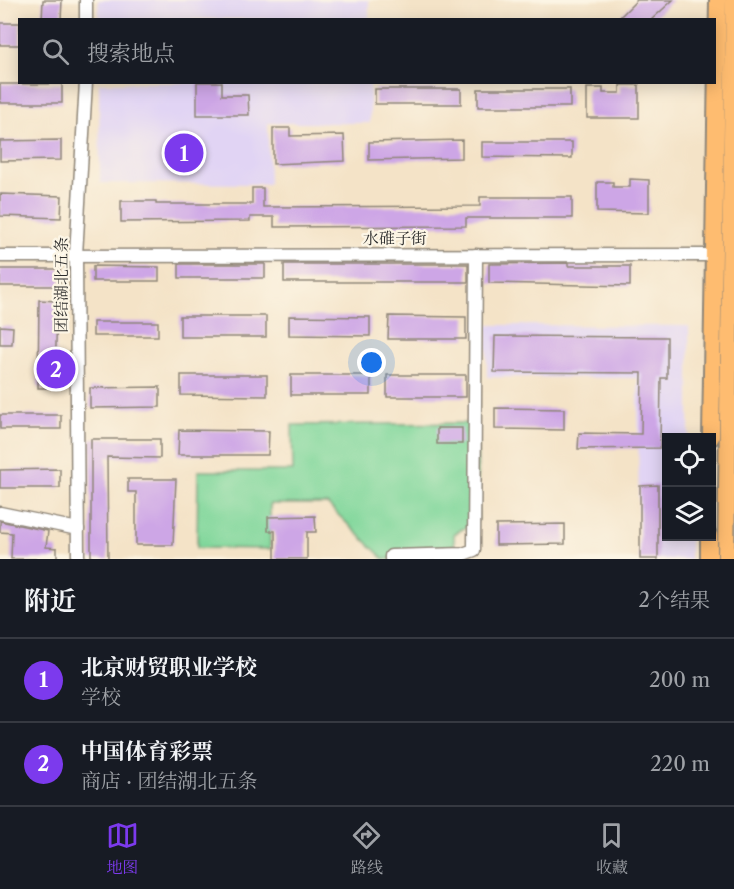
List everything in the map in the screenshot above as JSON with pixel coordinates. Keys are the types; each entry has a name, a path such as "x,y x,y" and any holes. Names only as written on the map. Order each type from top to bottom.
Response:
{"main road":[{"path":"718,0 727,77 726,559"},
{"path":"711,433 715,255 734,0"},
{"path":"709,559 710,541"}],"street":[{"path":"86,0 86,18"},
{"name":"团结湖北五条","path":"78,559 76,255 86,84"},
{"path":"391,559 391,556 463,554 474,550 476,255"},
{"name":"水碓子街","path":"0,256 715,255"},
{"path":"0,513 78,529"}],"shaded area":[{"path":"98,0 369,0 369,18 99,18"},
{"path":"99,84 370,84 370,123 268,123 269,184 100,183"},
{"path":"487,325 689,326 689,433 662,433 662,541 690,541 690,559 639,559 638,378 487,377"}],"green space":[{"path":"477,423 478,520 454,534 455,559 384,559 327,504 270,504 270,549 197,548 198,471 293,471 292,425"}],"building":[{"path":"43,0 62,0 61,18 42,18"},
{"path":"637,0 673,0 653,18 619,18"},
{"path":"0,23 18,23 18,45 0,45"},
{"path":"0,84 62,84 62,103 0,103"},
{"path":"197,84 222,84 222,95 248,95 249,115 197,115"},
{"path":"620,85 639,85 639,118 587,118 587,88 603,88 603,93 620,93"},
{"path":"375,89 461,89 461,104 375,104"},
{"path":"478,89 570,89 570,107 478,107"},
{"path":"273,128 290,128 290,136 344,135 345,161 273,164"},
{"path":"61,140 61,160 0,161 0,141"},
{"path":"462,140 462,158 369,160 369,142"},
{"path":"482,142 572,142 572,158 482,157"},
{"path":"630,179 649,180 649,213 597,212 597,182 613,182 613,187 630,187"},
{"path":"252,188 263,188 263,207 480,206 480,197 572,197 572,218 466,218 466,226 274,227 274,217 250,217 250,221 121,222 121,201 156,201 156,204 252,204"},
{"path":"0,194 62,196 61,218 0,216"},
{"path":"568,263 568,266 630,266 630,286 489,283 489,264"},
{"path":"179,264 265,264 265,278 179,278"},
{"path":"284,264 468,264 468,282 284,282"},
{"path":"93,266 159,267 159,281 93,281"},
{"path":"0,269 60,269 60,286 0,286"},
{"path":"39,300 57,301 55,388 38,388"},
{"path":"180,316 266,316 266,337 180,337"},
{"path":"289,316 370,317 370,336 289,335"},
{"path":"389,316 466,317 466,339 388,339"},
{"path":"93,322 158,322 158,336 93,336"},
{"path":"0,326 13,327 12,344 0,344"},
{"path":"495,336 667,337 667,378 661,378 660,448 578,449 579,433 641,434 642,373 494,372"},
{"path":"181,375 267,375 267,396 181,395"},
{"path":"291,375 371,375 371,395 291,395"},
{"path":"387,375 466,375 466,397 387,397"},
{"path":"160,387 160,407 90,408 90,388"},
{"path":"495,408 564,409 564,430 495,429"},
{"path":"0,415 61,415 61,429 0,429"},
{"path":"437,428 462,428 462,444 437,444"},
{"path":"179,430 269,431 268,455 178,455"},
{"path":"91,439 160,439 160,458 107,457 108,559 91,559"},
{"path":"60,469 60,488 0,488 0,470"},
{"path":"128,479 176,479 173,545 136,545 136,492 128,492"},
{"path":"658,485 658,559 640,559 640,486"},
{"path":"315,516 316,532 307,532 307,559 275,559 275,531 268,531 268,517"},
{"path":"0,521 48,531 46,547 57,548 57,559 11,559 12,533 0,532"},
{"path":"565,524 565,544 496,545 496,525"}],"place":[{"name":"北京财贸职业学校","path":"184,153"},
{"name":"中国体育彩票","path":"56,369"}]}
